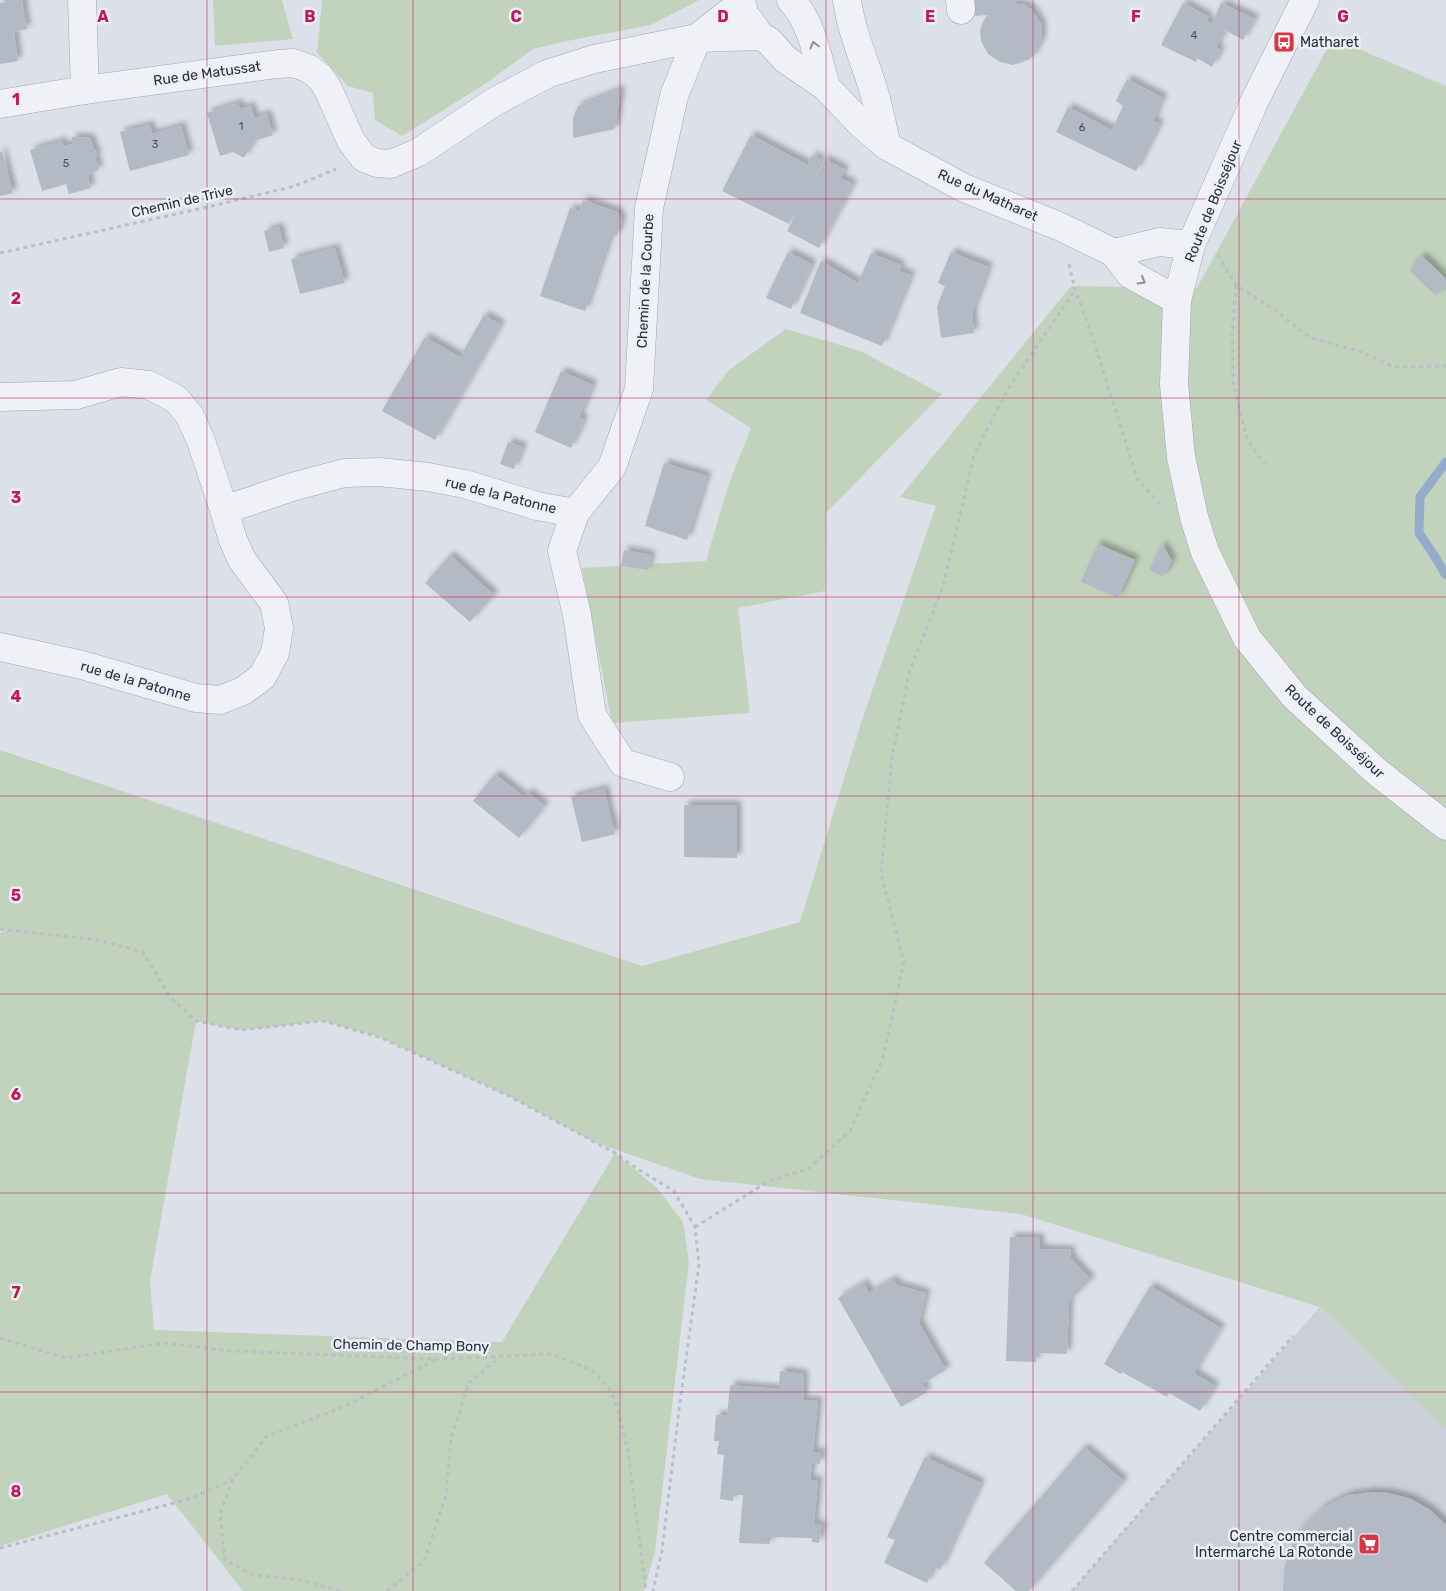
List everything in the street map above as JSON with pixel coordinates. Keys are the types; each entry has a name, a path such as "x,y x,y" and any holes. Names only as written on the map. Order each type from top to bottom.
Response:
{"street":[{"path":"82,0 85,90"},
{"path":"847,0 851,23 872,84 887,146"},
{"name":"Route de Boisséjour","path":"1305,0 1255,100 1191,245 1177,300 1174,384 1181,457 1194,517 1205,552 1247,638 1295,697 1377,772 1446,826"},
{"name":"Rue du Matharet","path":"794,2 812,36 826,87"},
{"name":"Rue du Matharet","path":"764,38 783,31 792,20 794,2"},
{"path":"697,38 744,3"},
{"name":"Rue du Matharet","path":"744,3 747,16 764,38 785,59 826,87 862,125 887,146 964,188 1061,227 1114,253 1130,274 1177,300"},
{"path":"364,158 377,163 391,164 419,152 494,102 547,74 594,59 697,38 764,38"},
{"name":"Chemin de la Courbe","path":"670,777 624,763 592,715 577,615 562,551 575,513 612,467 639,389 649,208 674,96 697,38"},
{"name":"Rue de Matussat","path":"0,104 85,90 277,64 293,64 308,68 320,77 328,89 351,141 364,158"},
{"path":"1114,253 1159,242 1191,245"},
{"name":"rue de la Patonne","path":"0,396 76,396 121,382 149,385 176,399 190,416 202,441 233,540 242,560 274,603 279,628 274,653 262,677 243,691 220,700 196,698 82,665 0,648"},
{"name":"rue de la Patonne","path":"224,510 292,487 344,473 379,472 428,477 465,484 537,506 575,513"}],"path":[{"name":"Chemin de Trive","path":"0,253 295,186 364,158"},
{"path":"1061,227 1075,290 1090,328 1137,478 1176,522 1194,517"},
{"path":"1265,465 1248,439 1233,381 1232,334 1236,285 1276,311 1310,337 1362,352 1394,367 1446,366"},
{"path":"695,1227 769,1181 808,1169 850,1131 883,1058 904,962 882,874 892,757 910,670 943,587 974,455 1009,387 1075,290"},
{"path":"0,929 98,940 143,952 170,997 196,1021 242,1030 323,1021 379,1037 507,1095 614,1153 674,1192 695,1227 699,1264 662,1552 653,1591"},
{"path":"1072,1591 1293,1336"},
{"name":"Chemin de Champ Bony","path":"0,1338 66,1358 164,1343 231,1350 438,1359 551,1354 592,1370 609,1388 618,1409 628,1452 646,1591"},
{"path":"387,1591 424,1561 446,1495 451,1438 469,1384 500,1357"},
{"path":"340,1591 301,1580 253,1575 225,1560 220,1514 232,1480 267,1436 343,1407 438,1359"},
{"path":"0,1548 186,1500 232,1480"}],"shaded area":[{"path":"1320,1307 1446,1429 1446,1591 1072,1591"}],"green space":[{"path":"213,0 282,0 293,39 215,46"},
{"path":"322,0 699,0 651,25 533,49 488,82 402,136 375,120 373,93 348,86 317,53"},
{"path":"1333,38 1446,86 1446,1429 1320,1307 1021,1214 700,1179 594,1142 507,1095 379,1037 323,1021 242,1030 196,1021 150,1281 154,1330 502,1342 615,1153 657,1188 683,1222 689,1262 655,1551 644,1591 243,1591 167,1494 0,1546 0,933 6,930 0,929 0,750 642,966 800,922 862,720 936,506 900,497 1071,286 1197,288"},
{"path":"786,329 860,351 942,394 826,513 825,591 738,608 750,713 612,723 582,568 706,561 728,486 751,428 706,400 729,370"}],"building":[{"path":"22,0 27,29 14,32 18,61 0,64 0,3"},
{"path":"973,0 1018,0 1011,3 1025,5 1032,10 1041,24 1042,33 1041,41 1034,55 1028,60 1013,65 1000,62 988,54 981,41 980,31 987,15 974,16"},
{"path":"1183,3 1209,17 1206,20 1212,24 1221,3 1255,19 1243,40 1225,30 1216,48 1221,50 1212,67 1197,58 1196,62 1161,45"},
{"path":"1127,79 1163,98 1153,121 1160,124 1136,171 1056,132 1068,107 1112,130 1123,106 1116,101"},
{"path":"621,89 615,129 573,138 573,118 578,106"},
{"path":"238,103 240,109 251,106 254,118 267,114 273,135 254,141 244,158 233,152 220,156 207,113"},
{"path":"150,125 152,134 181,126 189,155 130,171 120,132"},
{"path":"751,135 808,165 812,155 821,160 789,224 722,191"},
{"path":"72,137 90,138 95,149 99,170 90,173 88,177 91,188 69,194 66,184 42,191 30,150 62,141 63,146 72,144"},
{"path":"2,151 13,193 0,196 0,152"},
{"path":"825,159 845,170 840,178 853,184 819,248 787,231"},
{"path":"583,200 617,212 622,220 617,236 611,234 585,311 540,296 570,208 580,211"},
{"path":"279,227 284,248 269,252 264,231"},
{"path":"335,248 345,283 300,294 291,259"},
{"path":"788,252 812,264 791,309 766,298"},
{"path":"951,252 989,267 972,312 974,333 941,338 937,307 945,286 938,283"},
{"path":"871,253 901,265 899,271 911,275 882,346 800,313 821,261 858,283"},
{"path":"1422,256 1446,279 1446,286 1436,296 1409,270"},
{"path":"484,315 501,325 435,440 382,411 425,337 460,357"},
{"path":"561,371 593,385 579,417 584,420 571,448 535,432"},
{"path":"508,442 523,447 514,469 500,464"},
{"path":"664,463 707,476 687,540 645,526"},
{"path":"1098,544 1135,560 1118,598 1081,582"},
{"path":"1162,544 1172,561 1163,577 1149,570"},
{"path":"624,550 651,555 648,570 621,566"},
{"path":"450,555 494,595 470,622 425,583"},
{"path":"495,774 524,797 528,792 545,806 519,838 473,801"},
{"path":"604,789 615,834 582,842 571,797"},
{"path":"684,805 737,805 737,858 684,857"},
{"path":"1010,1237 1040,1238 1040,1249 1071,1250 1070,1257 1091,1280 1069,1301 1067,1354 1036,1353 1036,1362 1006,1361"},
{"path":"893,1279 897,1285 926,1293 919,1323 946,1370 922,1384 927,1392 901,1407 838,1298 864,1283 869,1293"},
{"path":"1150,1286 1221,1328 1194,1373 1215,1386 1200,1411 1169,1393 1167,1397 1104,1364"},
{"path":"780,1371 804,1374 803,1400 818,1401 813,1452 821,1452 820,1464 812,1463 810,1480 818,1480 814,1524 822,1525 819,1543 812,1542 812,1538 770,1537 770,1544 739,1543 743,1495 733,1495 733,1501 720,1499 724,1455 717,1454 719,1441 714,1441 716,1415 727,1416 730,1385 779,1389"},
{"path":"1084,1447 1124,1481 1029,1591 1016,1591 984,1563"},
{"path":"925,1457 981,1483 940,1570 934,1567 927,1583 884,1563 895,1540 887,1537"},
{"name":"Centre commercial Intermarché La Rotonde","path":"1372,1492 1389,1493 1411,1499 1430,1510 1446,1525 1446,1591 1283,1591 1284,1570 1289,1551 1296,1536 1304,1526 1323,1508 1337,1500 1349,1495"}],"waterway":[{"path":"1446,462 1420,497 1419,533 1446,575"}],"place":[{"name":"Matharet","path":"1284,42"},
{"name":"Centre commercial Intermarché La Rotonde","path":"1369,1544"}]}
